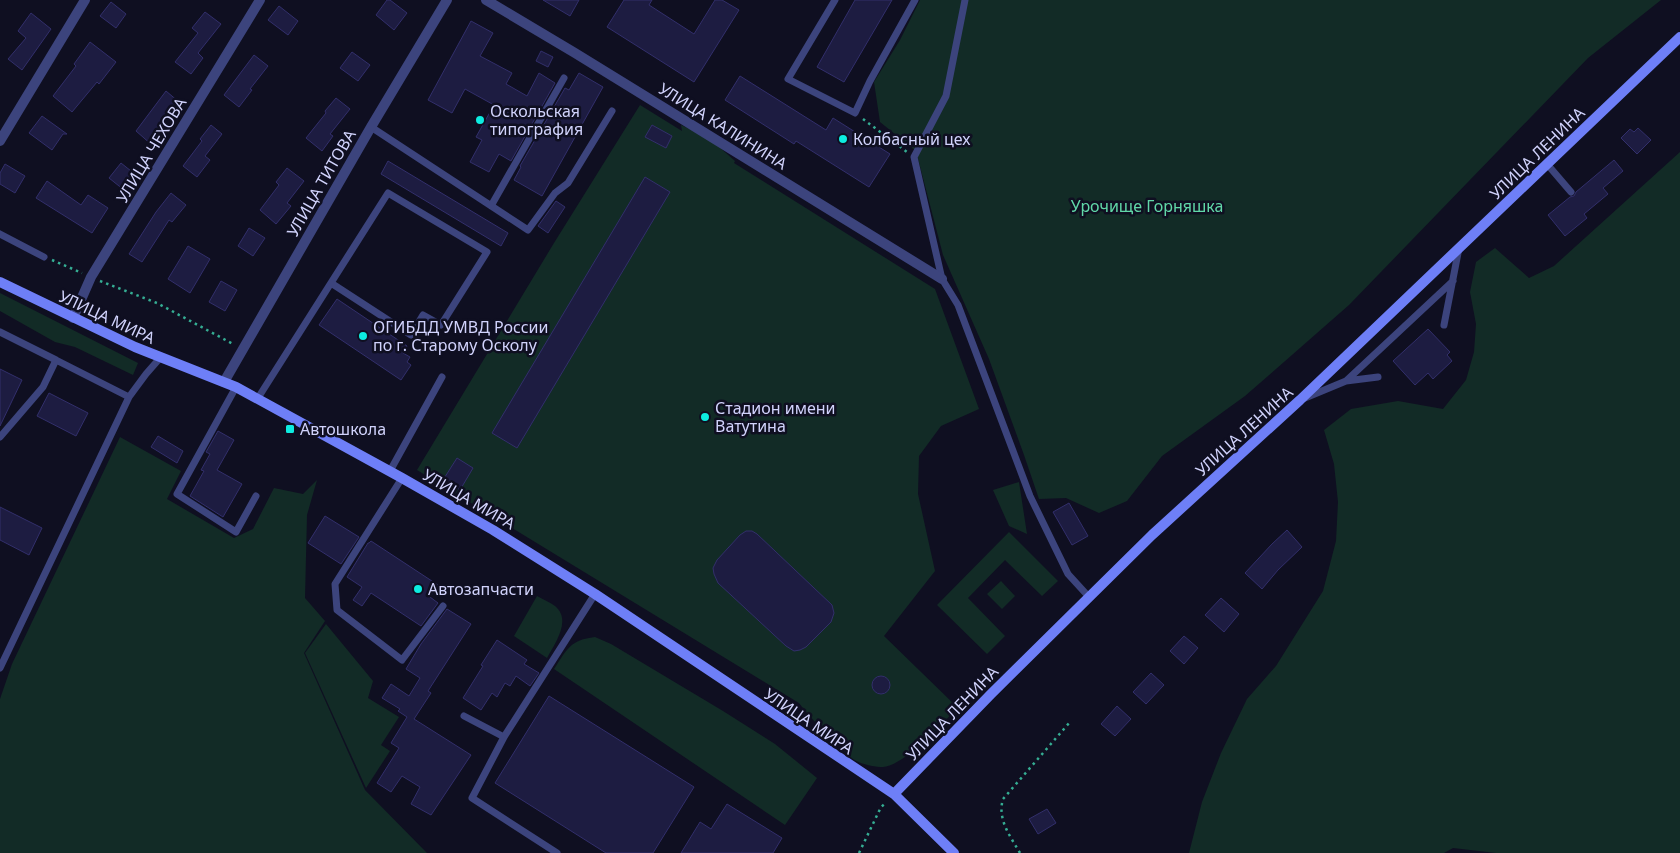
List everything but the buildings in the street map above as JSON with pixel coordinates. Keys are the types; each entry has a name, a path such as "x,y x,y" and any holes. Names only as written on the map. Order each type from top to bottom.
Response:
{"main road":[{"name":"УЛИЦА ЛЕНИНА","path":"894,794 984,701 1152,535 1300,400 1680,37"},
{"name":"УЛИЦА МИРА","path":"0,282 160,358 236,387 390,471 493,530 595,594 894,794"},
{"path":"894,794 951,852"}],"street":[{"path":"0,141 85,0"},
{"name":"УЛИЦА ЧЕХОВА","path":"73,318 91,278 260,0"},
{"name":"УЛИЦА ТИТОВА","path":"224,382 371,127 447,0"},
{"name":"УЛИЦА КАЛИНИНА","path":"486,0 575,52 942,279"}],"lane":[{"path":"835,0 788,79 855,113 870,81 915,0"},
{"path":"965,0 946,96 914,157 942,279 958,305 1030,496 1068,574 1089,597"},
{"path":"491,206 564,78"},
{"path":"371,127 528,230 555,194 568,182 612,111"},
{"path":"1547,164 1571,192"},
{"path":"258,398 330,283 388,193 487,252 441,325 423,315 411,335 330,283"},
{"path":"0,234 44,257"},
{"path":"1444,325 1459,248"},
{"path":"1346,381 1453,281"},
{"path":"0,332 129,397"},
{"path":"0,668 129,397 160,358"},
{"path":"0,437 43,387 56,360"},
{"path":"390,471 442,377"},
{"path":"1300,400 1346,381 1378,377"},
{"path":"236,387 176,494 236,532 256,496"},
{"path":"402,478 335,584 337,610 402,660 443,606"},
{"path":"557,853 472,798 504,737 595,594"},
{"path":"464,716 504,737"}],"path":[{"path":"855,113 914,157"},
{"path":"44,257 91,278 157,303 242,350"},
{"path":"1020,853 1007,832 1000,807 1003,799 1070,722"},
{"path":"859,853 881,807 894,794"}],"green space":[{"name":"Урочище Горняшка","path":"920,0 1661,0 1588,58 1349,305 1245,396 1162,456 1127,501 1099,513 1066,498 1039,499 989,359 943,255 916,151 880,122 874,82 900,40"},
{"name":"Стадион имени Ватутина","path":"640,105 682,131 681,125 709,138 735,161 734,163 935,289 979,409 941,426 919,456 918,494 935,571 884,636 957,707 923,743 901,760 891,765 883,767 856,761 817,724 799,703 417,470"},
{"path":"1680,152 1680,853 1496,853 1453,848 1444,853 1189,853 1202,802 1221,753 1247,699 1276,666 1323,591 1336,541 1338,502 1334,464 1324,430 1351,409 1398,401 1443,409 1466,380 1474,352 1476,324 1470,292 1476,262 1495,248 1529,278 1554,266"},
{"path":"0,293 138,363 133,375 75,347 55,342 0,311"},
{"path":"120,437 181,471 167,499 234,538 253,529 274,488 303,494 317,480 307,515 305,598 325,621 304,653 365,790 427,853 0,853 0,699 12,664"},
{"path":"1019,482 1027,534 1009,526 993,490"},
{"path":"1009,532 1058,581 1042,596 1005,560 968,598 1005,636 987,654 937,605"},
{"path":"1001,581 1015,596 1002,609 987,594"},
{"path":"537,596 555,606 562,618 558,639 547,658 514,636"},
{"path":"326,624 373,681 368,698 399,717 381,745 390,751 366,788 305,653"},
{"path":"595,637 611,644 775,744 817,778 785,825 554,669 562,656 574,643"}],"place":[{"name":"Оскольская типография","path":"480,120"},
{"name":"Колбасный цех","path":"843,139"},
{"name":"ОГИБДД УМВД России по г. Старому Осколу","path":"363,336"},
{"name":"Стадион имени Ватутина","path":"705,417"},
{"name":"Автошкола","path":"290,429"},
{"name":"Автозапчасти","path":"418,589"}]}
